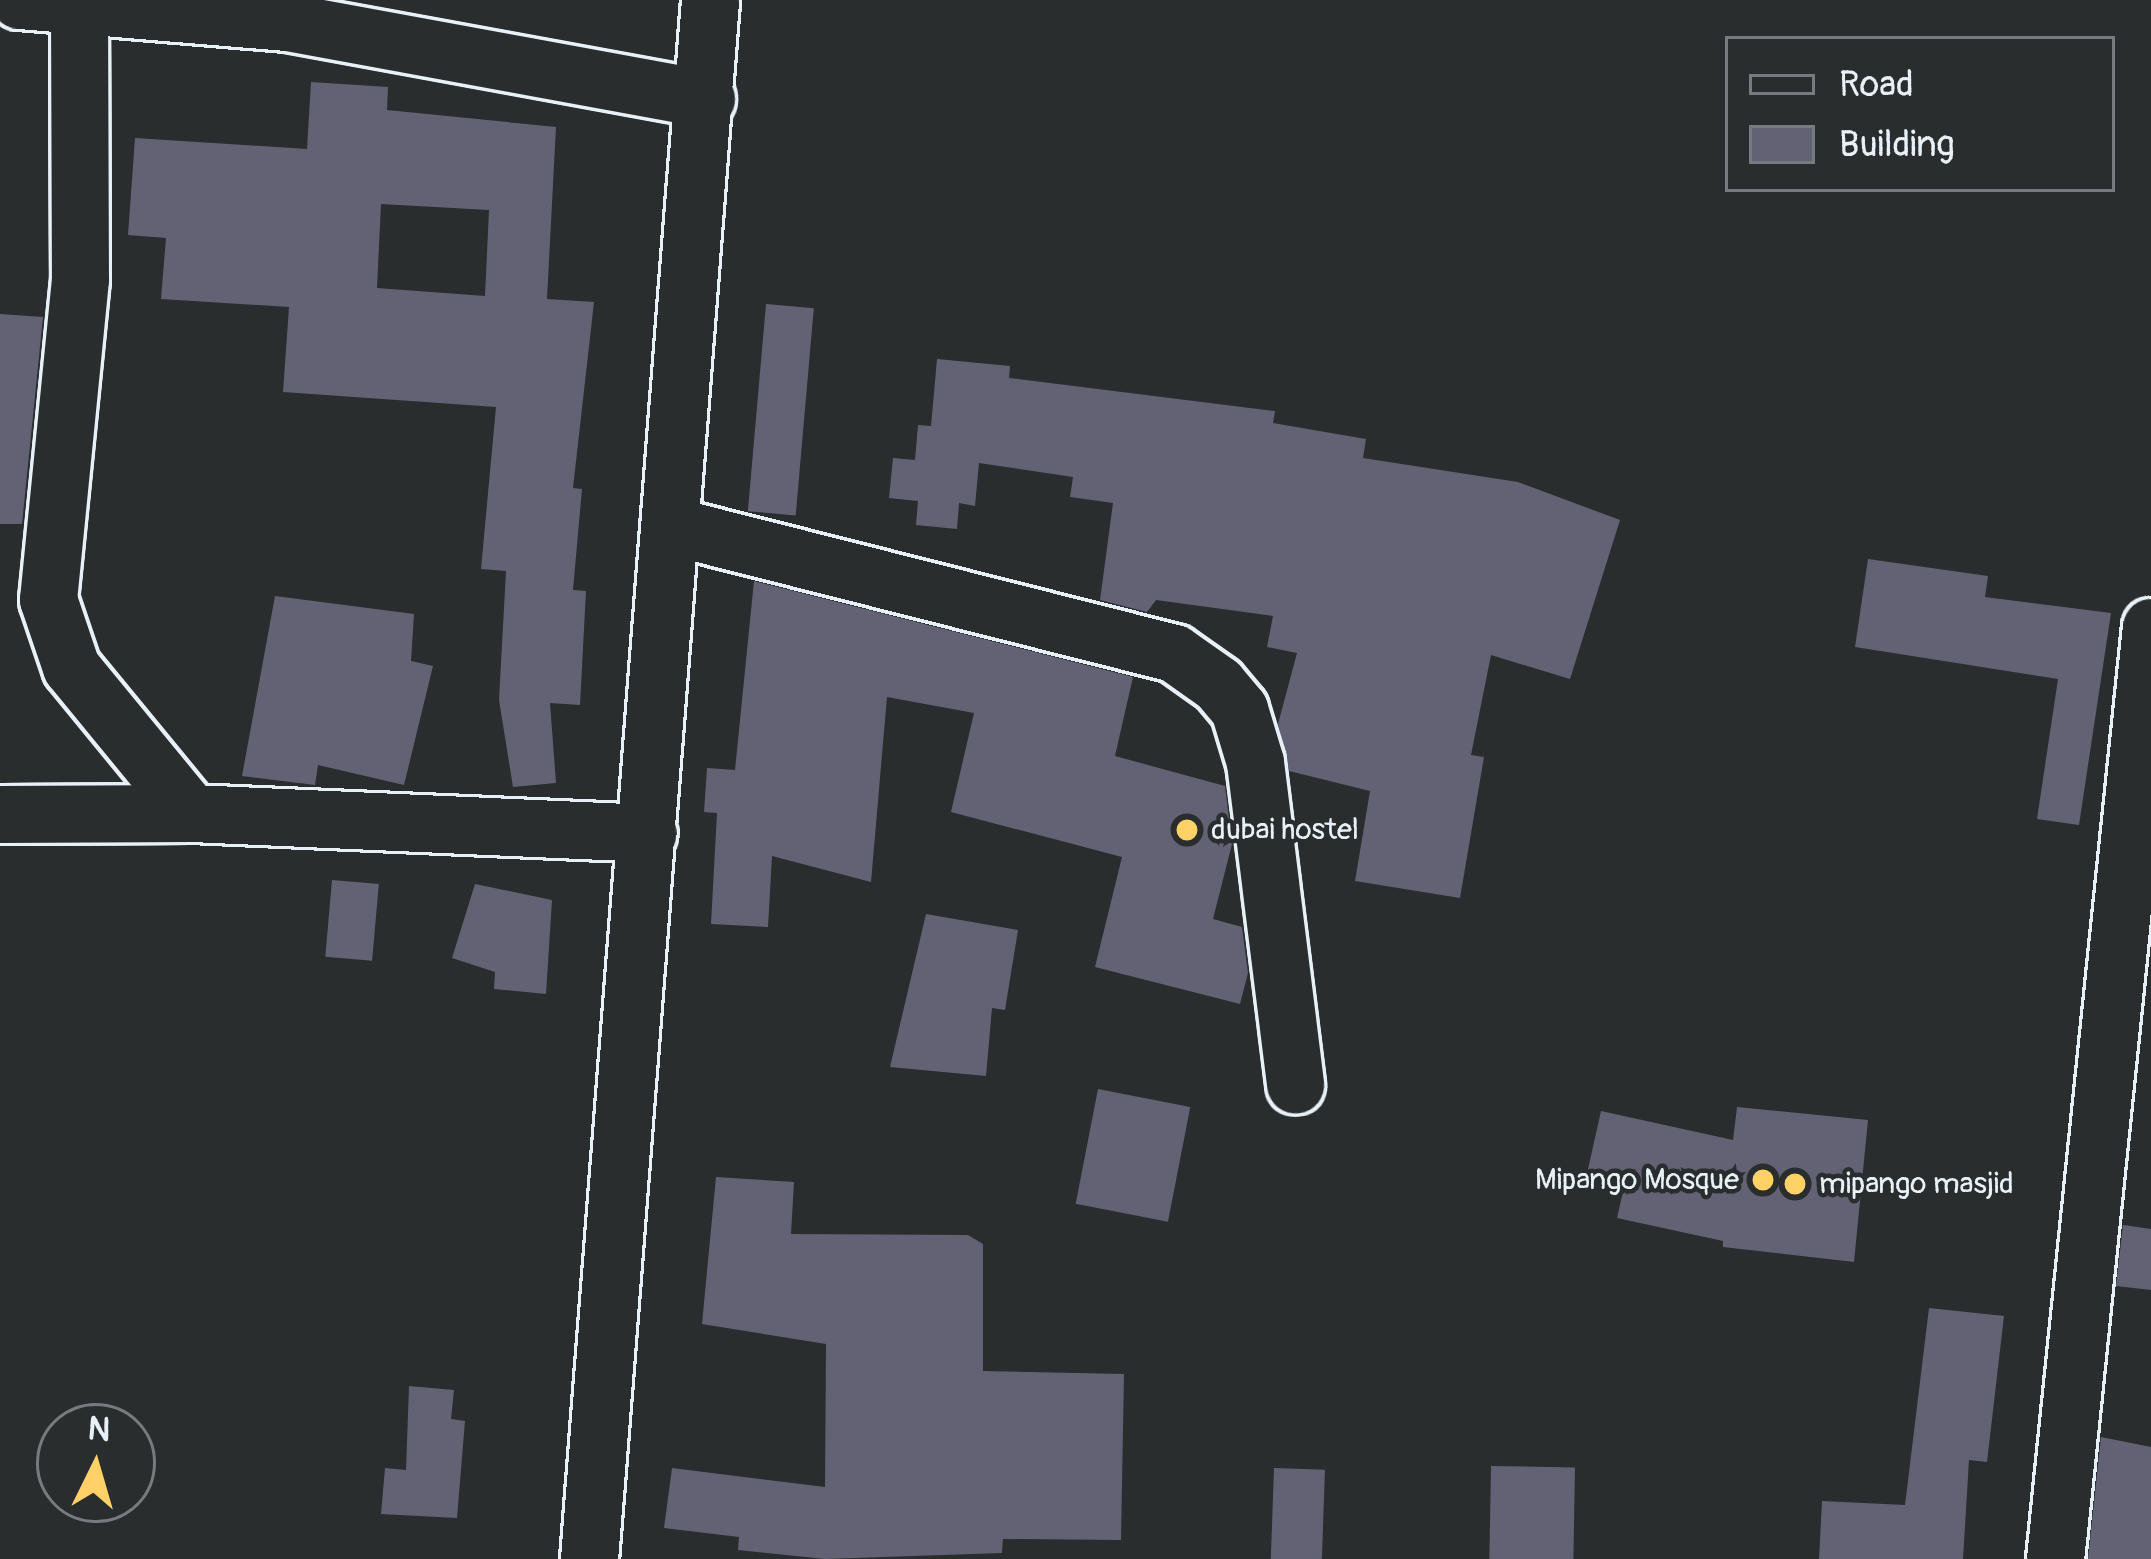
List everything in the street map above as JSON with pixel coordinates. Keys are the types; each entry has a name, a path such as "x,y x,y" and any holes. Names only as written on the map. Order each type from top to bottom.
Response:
{"street":[{"path":"19,0 288,22 706,98"},
{"path":"589,1559 710,0"},
{"path":"79,5 80,279 48,599 71,668 191,813"},
{"path":"672,526 1174,653 1218,684 1239,709 1255,762 1295,1084"},
{"path":"2056,1559 2151,627"},
{"path":"0,814 191,813 647,832"}],"building":[{"path":"311,82 388,87 387,110 556,127 547,299 594,302 573,488 582,489 573,590 586,591 580,705 550,703 556,783 513,787 499,700 506,571 481,569 496,407 283,392 289,307 161,299 166,238 128,235 135,138 307,149","holes":["381,204 489,210 485,296 377,288"]},
{"path":"766,304 814,308 796,515 748,511"},
{"path":"0,314 43,317 22,524 0,524"},
{"path":"937,359 1010,366 1009,378 1275,411 1273,423 1366,439 1363,458 1518,482 1620,520 1570,679 1491,655 1471,755 1484,757 1460,898 1355,881 1370,791 1289,771 1278,724 1297,653 1267,647 1273,616 1156,600 1147,612 1100,600 1113,503 1070,497 1073,477 979,463 975,506 959,503 957,529 916,525 918,501 889,498 893,458 915,460 918,425 931,426"},
{"path":"1868,559 1988,576 1985,597 2111,613 2079,825 2037,819 2058,679 1855,647"},
{"path":"754,581 1133,677 1115,756 1225,786 1232,844 1213,919 1242,927 1248,973 1240,1004 1095,967 1122,857 951,812 974,713 887,697 871,882 772,856 768,927 711,924 717,813 704,812 707,768 735,770"},
{"path":"275,596 414,614 411,661 433,666 404,785 318,765 315,785 242,776"},
{"path":"332,880 379,884 372,961 325,957"},
{"path":"475,884 552,900 546,994 494,989 495,972 452,958"},
{"path":"926,914 1018,930 1005,1010 992,1008 986,1076 890,1067"},
{"path":"1098,1089 1190,1107 1168,1222 1076,1204"},
{"path":"1737,1107 1868,1120 1854,1262 1723,1247 1723,1241 1617,1218 1624,1187 1586,1178 1601,1111 1733,1140"},
{"path":"716,1177 794,1182 791,1234 968,1235 983,1244 983,1371 1124,1374 1121,1540 1003,1539 1002,1553 825,1559 738,1550 739,1537 664,1528 672,1468 825,1487 826,1344 702,1324"},
{"path":"2123,1225 2151,1229 2151,1290 2116,1286"},
{"path":"1929,1308 2004,1316 1987,1462 1969,1460 1963,1559 1819,1559 1822,1501 1905,1505"},
{"path":"409,1386 454,1390 451,1419 465,1421 457,1518 381,1514 385,1468 406,1470"},
{"path":"2101,1437 2151,1447 2151,1559 2088,1559"},
{"path":"1491,1466 1575,1467 1573,1559 1489,1559"},
{"path":"1274,1468 1325,1470 1322,1559 1271,1559"}],"place":[{"name":"dubai hostel","path":"1187,830"},
{"name":"Mipango Mosque","path":"1763,1180"},
{"name":"mipango masjid","path":"1795,1184"}]}
